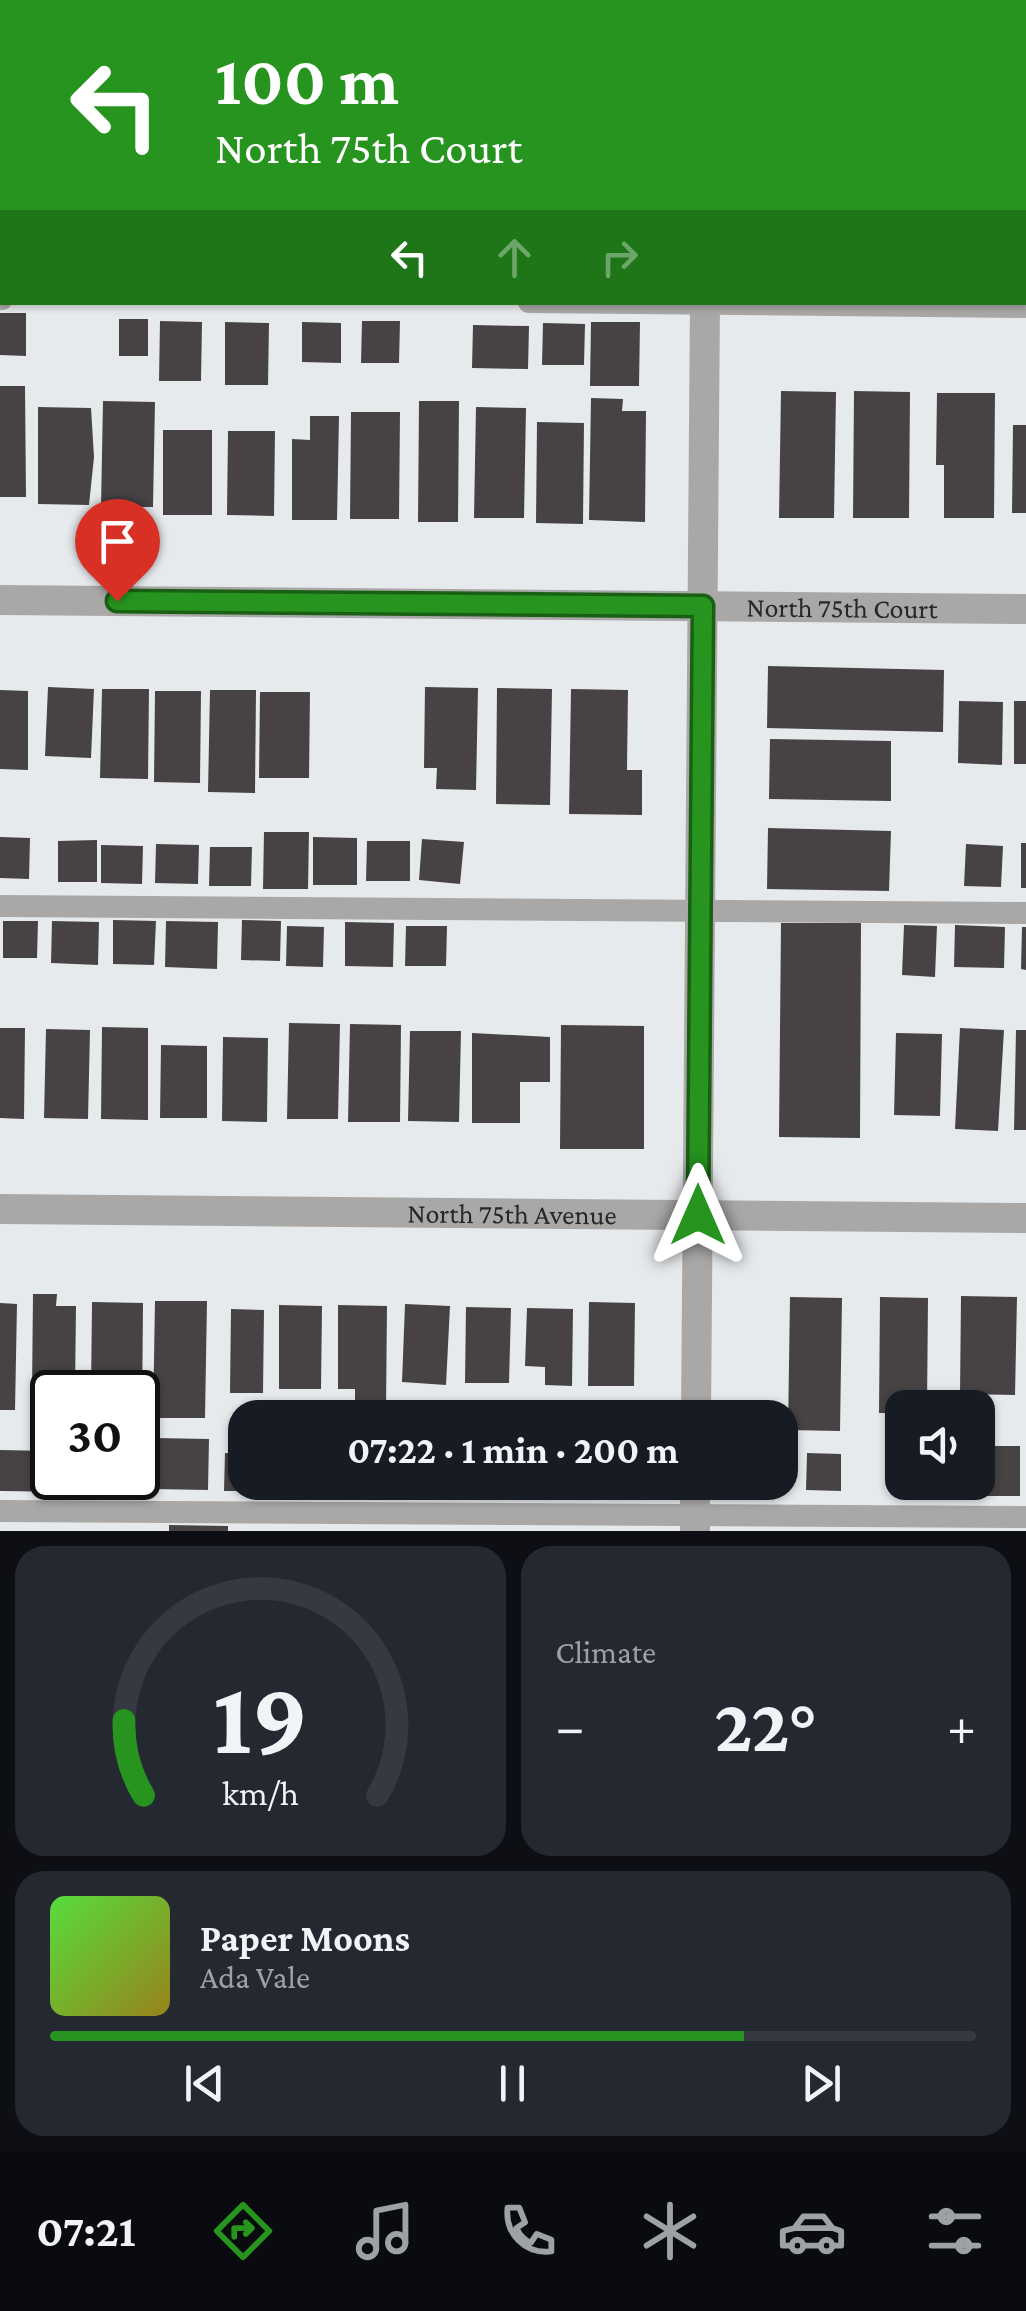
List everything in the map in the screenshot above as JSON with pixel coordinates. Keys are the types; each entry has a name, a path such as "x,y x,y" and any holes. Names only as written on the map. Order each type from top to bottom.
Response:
{"street":[{"path":"696,1400 705,305"},
{"name":"North 75th Court","path":"0,600 1026,608"},
{"name":"North 75th Avenue","path":"0,1209 1026,1218"}],"lane":[{"path":"919,305 1026,306"},
{"path":"0,906 1026,913"},
{"path":"0,1511 695,1523 1026,1517"}],"building":[{"path":"0,313 26,313 26,356 0,355"},
{"path":"119,319 148,319 148,356 119,356"},
{"path":"160,321 202,322 201,381 159,381"},
{"path":"362,321 400,321 399,363 361,363"},
{"path":"225,322 269,323 268,385 225,385"},
{"path":"302,322 341,323 341,363 302,362"},
{"path":"591,322 640,322 639,386 590,386"},
{"path":"543,323 585,324 584,365 542,365"},
{"path":"473,325 529,326 528,369 472,368"},
{"path":"0,386 25,386 26,497 0,497"},
{"path":"781,391 836,392 834,518 779,518"},
{"path":"854,391 910,392 909,518 853,518"},
{"path":"937,393 995,393 994,518 944,518 944,465 936,465"},
{"path":"591,398 623,399 622,411 646,411 645,522 589,520"},
{"path":"103,401 155,402 153,507 101,507"},
{"path":"419,401 459,401 458,522 418,522"},
{"path":"38,407 91,408 94,457 89,505 38,504"},
{"path":"476,407 526,408 524,518 474,518"},
{"path":"351,412 400,412 399,519 350,519"},
{"path":"310,416 339,416 337,520 292,520 292,439 310,440"},
{"path":"537,422 584,423 583,524 536,523"},
{"path":"1013,425 1026,425 1026,513 1012,513"},
{"path":"163,430 212,430 212,515 163,515"},
{"path":"228,431 275,431 274,516 227,515"},
{"path":"768,666 944,670 943,732 767,728"},
{"path":"48,687 94,689 91,758 45,756"},
{"path":"425,687 478,688 476,790 436,789 437,768 424,768"},
{"path":"497,688 552,689 550,805 496,804"},
{"path":"102,689 149,689 148,779 100,778"},
{"path":"571,689 628,690 627,770 642,770 642,815 569,814"},
{"path":"0,690 28,691 28,770 0,769"},
{"path":"210,690 256,690 255,793 208,792"},
{"path":"155,691 201,691 200,783 154,782"},
{"path":"260,692 310,692 309,778 259,778"},
{"path":"959,701 1003,702 1002,765 958,763"},
{"path":"1014,701 1026,701 1026,764 1014,764"},
{"path":"770,739 891,741 891,801 769,799"},
{"path":"768,828 891,831 889,891 767,889"},
{"path":"264,832 309,832 308,889 263,889"},
{"path":"0,837 30,838 29,879 0,878"},
{"path":"313,837 357,838 357,885 313,885"},
{"path":"422,839 464,842 460,884 419,880"},
{"path":"97,840 97,882 58,882 58,841"},
{"path":"367,841 410,841 410,881 366,881"},
{"path":"1021,843 1026,843 1026,888 1021,888"},
{"path":"156,844 199,845 198,884 155,883"},
{"path":"966,844 1003,846 1001,887 964,886"},
{"path":"101,845 143,846 142,884 101,883"},
{"path":"210,847 252,847 251,886 209,886"},
{"path":"113,920 156,921 154,965 113,964"},
{"path":"242,920 281,921 280,961 241,960"},
{"path":"3,921 38,921 37,958 3,958"},
{"path":"52,921 99,922 98,965 51,963"},
{"path":"166,921 218,922 217,969 165,967"},
{"path":"345,922 394,923 393,967 345,966"},
{"path":"781,923 861,923 860,1138 779,1137"},
{"path":"904,925 937,926 935,977 902,975"},
{"path":"955,925 1005,927 1004,968 954,967"},
{"path":"287,926 324,927 323,967 286,966"},
{"path":"406,926 447,926 446,966 405,966"},
{"path":"1022,927 1026,927 1026,970 1021,969"},
{"path":"289,1023 340,1024 338,1119 287,1119"},
{"path":"350,1024 401,1025 400,1122 348,1122"},
{"path":"561,1025 644,1026 644,1149 560,1149"},
{"path":"102,1027 148,1028 148,1120 101,1119"},
{"path":"0,1028 25,1028 24,1119 0,1118"},
{"path":"960,1028 1004,1030 998,1131 955,1129"},
{"path":"46,1029 90,1030 88,1119 44,1118"},
{"path":"1016,1030 1026,1030 1026,1130 1014,1130"},
{"path":"410,1031 461,1031 459,1122 408,1121"},
{"path":"472,1033 550,1037 550,1082 520,1082 520,1123 472,1123"},
{"path":"896,1033 942,1034 940,1116 894,1115"},
{"path":"223,1037 268,1038 267,1122 222,1121"},
{"path":"161,1045 207,1046 207,1118 160,1118"},
{"path":"33,1294 57,1294 56,1306 76,1306 75,1370 32,1370"},
{"path":"961,1296 1017,1297 1015,1395 995,1395 995,1390 960,1390"},
{"path":"790,1297 842,1298 840,1431 798,1430 798,1400 788,1400"},
{"path":"880,1297 928,1298 927,1390 885,1390 885,1413 879,1413"},
{"path":"155,1301 207,1301 205,1418 160,1418 160,1370 154,1370"},
{"path":"92,1302 143,1303 142,1370 91,1370"},
{"path":"589,1302 635,1303 634,1386 588,1386"},
{"path":"0,1303 17,1304 15,1410 0,1410"},
{"path":"405,1304 450,1306 446,1385 402,1382"},
{"path":"279,1305 322,1306 321,1389 279,1389"},
{"path":"338,1305 387,1306 386,1400 355,1400 355,1389 338,1389"},
{"path":"466,1307 511,1308 509,1383 465,1383"},
{"path":"527,1308 573,1309 572,1386 545,1385 545,1367 525,1366"},
{"path":"231,1309 264,1310 263,1393 230,1393"},
{"path":"160,1438 209,1439 208,1490 160,1489"},
{"path":"995,1446 1020,1446 1020,1496 995,1496"},
{"path":"0,1450 30,1451 30,1491 0,1491"},
{"path":"225,1453 228,1453 228,1491 224,1491"},
{"path":"807,1453 841,1454 841,1491 806,1490"},
{"path":"169,1525 228,1526 228,1531 169,1531"}],"route":[{"path":"117,601 703,606 698,1215"}]}
